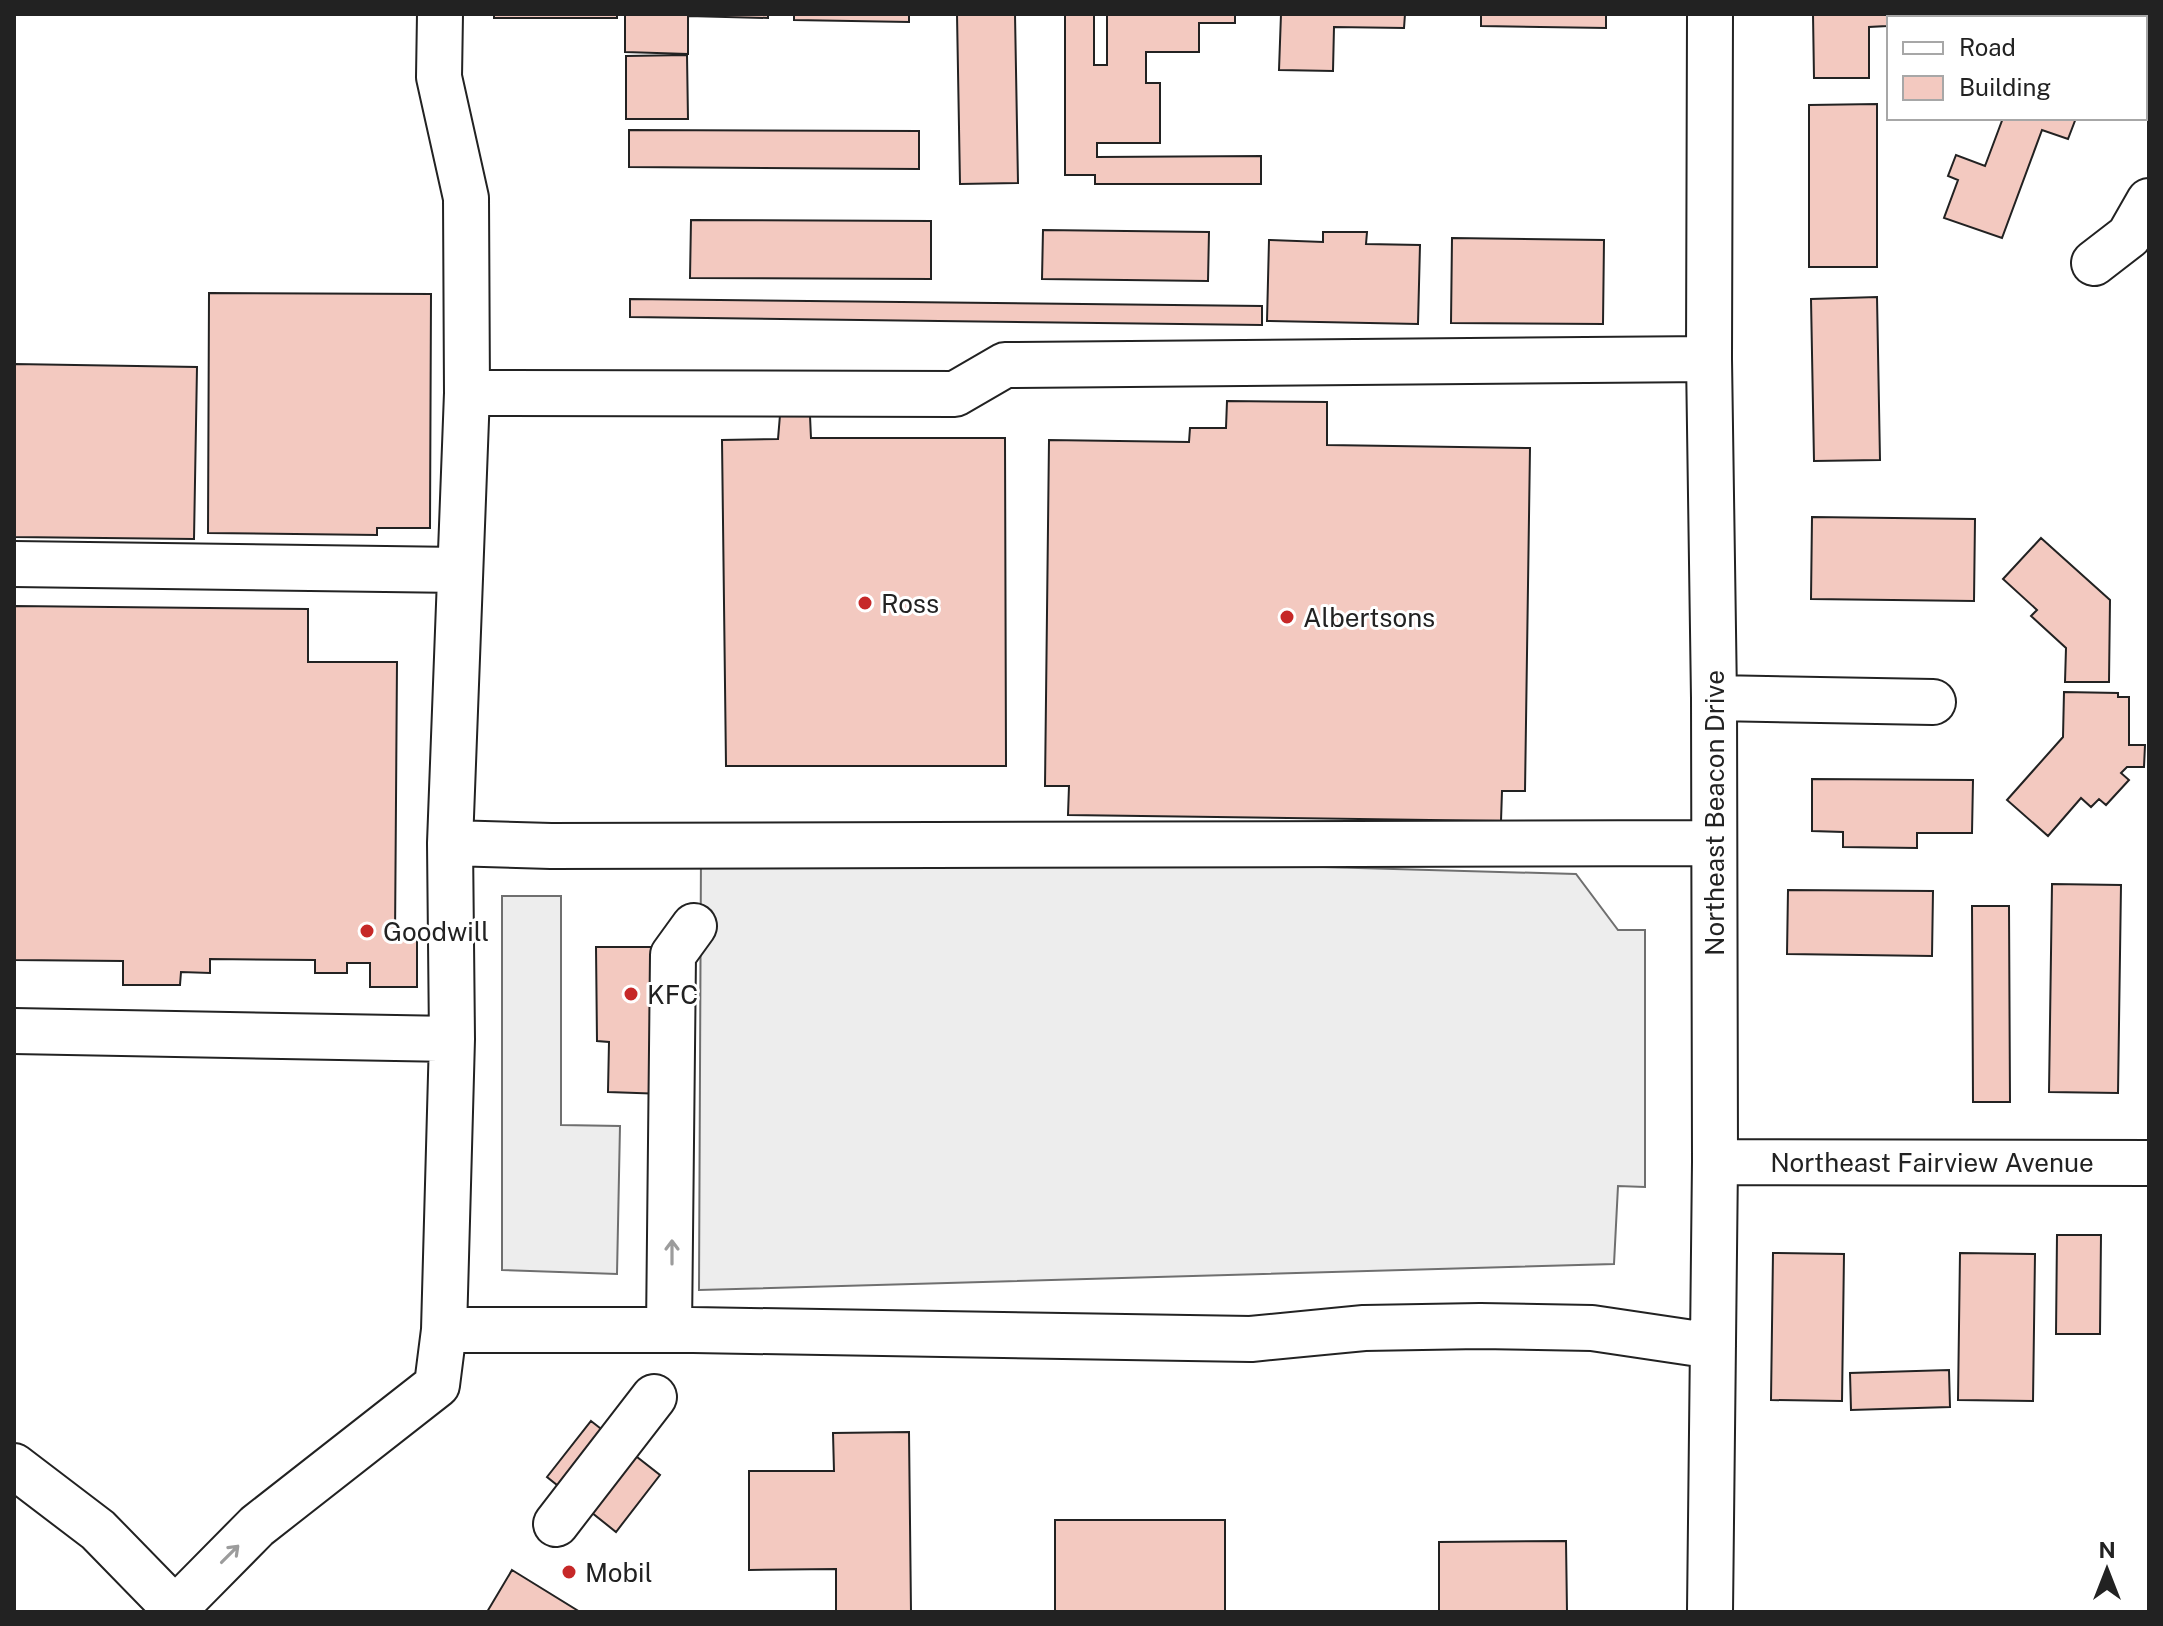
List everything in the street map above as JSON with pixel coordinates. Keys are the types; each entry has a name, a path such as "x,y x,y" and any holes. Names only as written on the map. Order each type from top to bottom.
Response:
{"street":[{"path":"14,1466 98,1530 176,1610 257,1526 437,1385 444,1330 452,1039 450,843 467,393 466,198 439,77 440,14"},
{"name":"Northeast Beacon Drive","path":"1710,14 1709,359 1714,698 1715,1162 1710,1612"},
{"path":"2094,263 2129,236 2149,201"},
{"path":"467,393 955,394 1005,365 1709,359"},
{"path":"14,564 460,570"},
{"path":"1714,698 1933,702"},
{"path":"450,843 551,846 1714,843"},
{"path":"669,1330 673,955 694,926"},
{"path":"14,1031 452,1039"},
{"name":"Northeast Fairview Avenue","path":"1715,1162 2149,1163"},
{"path":"444,1330 669,1330 1251,1339 1364,1328 1522,1327 1592,1328 1713,1346"},
{"path":"556,1524 654,1397"}],"shaded area":[{"path":"701,850 1576,874 1618,930 1645,930 1645,1187 1618,1186 1614,1264 699,1290"},
{"path":"502,896 561,896 561,1125 620,1126 617,1274 502,1270"}],"building":[{"path":"494,14 617,14 617,18 494,18"},
{"path":"625,14 768,14 768,18 688,16 688,54 625,52"},
{"path":"794,14 909,14 909,22 794,20"},
{"path":"957,14 1015,14 1018,183 960,184"},
{"path":"1065,14 1094,14 1094,65 1107,65 1107,14 1235,14 1235,23 1199,23 1199,52 1146,52 1146,83 1160,83 1160,143 1097,143 1097,157 1261,156 1261,184 1095,184 1095,175 1065,175"},
{"path":"1281,14 1405,14 1404,28 1334,27 1333,71 1279,70"},
{"path":"1481,14 1606,14 1606,28 1481,26"},
{"path":"1813,14 1887,14 1887,26 1869,27 1869,78 1814,78"},
{"path":"687,55 688,119 626,119 626,56"},
{"path":"1877,104 1877,267 1809,267 1809,105"},
{"path":"2002,120 2075,120 2068,139 2042,130 2002,238 1944,218 1958,180 1948,176 1956,155 1985,166"},
{"path":"629,130 919,131 919,169 629,167"},
{"path":"691,220 931,221 931,279 690,278"},
{"path":"1043,230 1209,232 1208,281 1042,279"},
{"path":"1323,232 1367,232 1366,244 1420,245 1418,324 1267,321 1269,240 1323,242"},
{"path":"1452,238 1604,240 1603,324 1451,323"},
{"path":"209,293 431,294 430,528 377,528 377,535 208,533"},
{"path":"1877,297 1880,460 1814,461 1811,299"},
{"path":"630,299 1262,306 1262,325 630,317"},
{"path":"14,364 197,367 194,539 14,537"},
{"name":"Albertsons","path":"1227,401 1327,402 1327,445 1530,448 1525,791 1502,791 1501,821 1068,815 1069,786 1045,786 1049,440 1189,442 1190,428 1226,428"},
{"name":"Ross","path":"780,415 810,416 811,438 1005,438 1006,766 726,766 722,440 778,439"},
{"path":"1812,517 1975,519 1974,601 1811,599"},
{"path":"2041,538 2110,600 2109,682 2065,682 2066,648 2031,616 2037,610 2003,579"},
{"path":"14,606 308,609 308,662 397,662 395,939 417,939 417,987 370,987 370,963 347,963 347,973 315,973 315,960 210,959 210,973 181,972 180,985 123,985 123,961 14,960"},
{"path":"2064,692 2118,693 2118,697 2129,697 2129,745 2145,745 2144,767 2127,767 2121,773 2129,780 2106,805 2099,799 2091,807 2081,798 2048,836 2007,800 2063,737"},
{"path":"1812,779 1973,780 1972,833 1917,833 1917,848 1843,847 1843,832 1812,831"},
{"path":"2052,884 2121,885 2118,1093 2049,1092"},
{"path":"1788,890 1933,891 1932,956 1787,954"},
{"path":"1972,906 2009,906 2010,1102 1973,1102"},
{"name":"KFC","path":"596,947 667,947 665,1094 608,1092 609,1042 597,1041"},
{"path":"2057,1235 2101,1235 2100,1334 2056,1334"},
{"path":"1773,1253 1844,1254 1842,1401 1771,1400"},
{"path":"1960,1253 2035,1254 2033,1401 1958,1400"},
{"path":"1949,1370 1950,1407 1851,1410 1850,1373"},
{"path":"591,1421 660,1475 616,1532 547,1477"},
{"path":"909,1432 911,1612 836,1612 836,1569 749,1570 749,1471 834,1471 833,1433"},
{"path":"1055,1520 1225,1520 1225,1612 1055,1612"},
{"path":"1566,1541 1567,1612 1439,1612 1439,1542"},
{"path":"512,1570 580,1612 487,1612"}],"place":[{"name":"Ross","path":"865,603"},
{"name":"Albertsons","path":"1287,617"},
{"name":"Goodwill","path":"367,931"},
{"name":"KFC","path":"631,994"},
{"name":"Mobil","path":"569,1572"}]}
